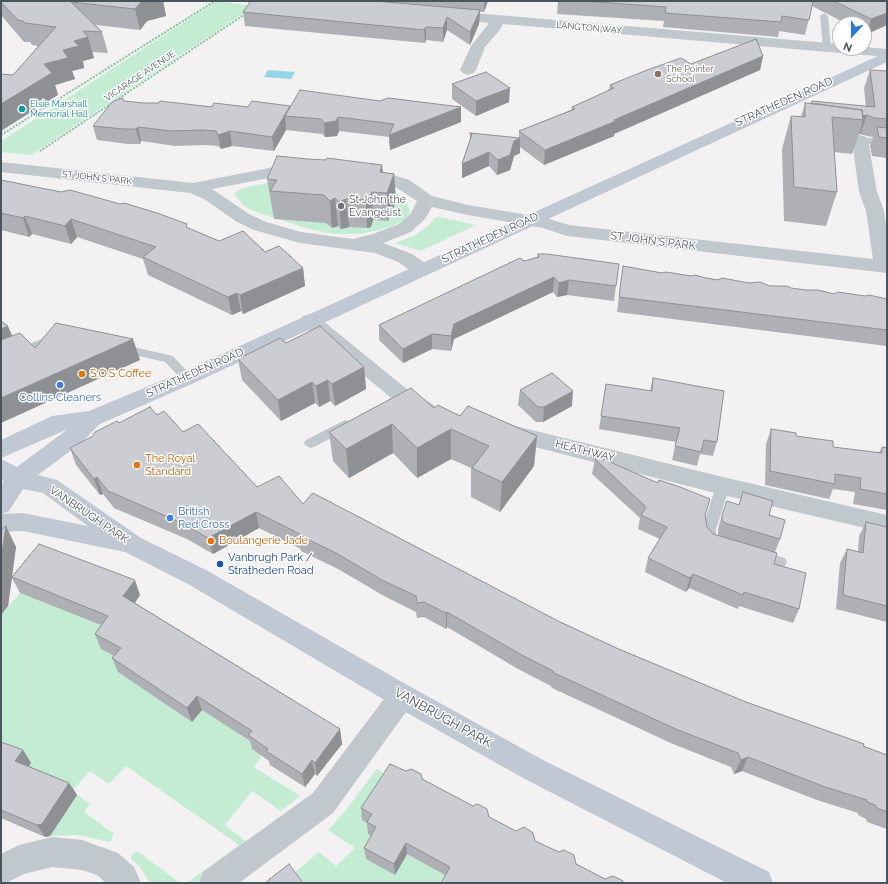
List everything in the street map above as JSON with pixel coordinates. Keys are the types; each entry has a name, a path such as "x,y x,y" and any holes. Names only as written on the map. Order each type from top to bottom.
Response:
{"main road":[{"name":"STRATHEDEN ROAD","path":"1,450 60,422 92,418 187,378 887,54"},
{"name":"STRATHEDEN ROAD","path":"9,474 73,437 92,418"},
{"path":"1,505 9,474"},
{"name":"VANBRUGH PARK","path":"9,474 49,486 133,545 197,576 402,696 533,768 758,883"},
{"name":"VANBRUGH PARK","path":"1,523 23,522 49,526 133,545"}],"street":[{"name":"LANGTON WAY","path":"436,14 887,54"},
{"path":"468,70 478,46 494,28 497,20"},
{"name":"ST JOHN'S PARK","path":"353,170 390,178 403,184 426,200 468,210 529,220 582,232 885,267 875,211 868,192 860,140"},
{"name":"ST JOHN'S PARK","path":"1,167 193,188 230,182 274,172 318,168"},
{"path":"224,206 223,196 230,182"},
{"name":"ST JOHN'S PARK","path":"193,188 210,196 242,218 279,232 345,244 362,245 393,253 405,258 421,269"},
{"name":"ST JOHN'S PARK","path":"345,244 378,239 405,228 419,215 426,200"},
{"path":"310,321 396,398 429,412 444,415"},
{"name":"HEATHWAY","path":"490,427 724,486 887,524"},
{"path":"214,883 323,803 402,696"},
{"path":"1,870 19,860 52,852 82,855 107,864 123,878 126,883"}],"lane":[{"path":"824,16 827,48"},
{"path":"836,137 887,143"},
{"path":"1,360 61,335 69,337"},
{"path":"107,346 169,359 187,378"},
{"path":"311,443 358,418"},
{"path":"724,486 708,529 709,537 715,543 730,547"},
{"path":"744,552 780,562"}],"path":[{"path":"1,135 215,1"},
{"name":"VICARAGE AVENUE","path":"36,154 251,10"}],"green space":[{"path":"217,1 254,6 31,155 1,152 1,141"},
{"path":"280,180 388,188 405,199 410,211 405,220 390,227 361,234 334,234 309,229 256,212 244,206 234,194 237,191 248,187"},
{"path":"439,217 476,225 421,251 395,243 416,235 428,226 435,218"},
{"path":"20,593 115,630 102,649 122,661 119,672 139,686 149,675 157,680 147,691 161,701 172,689 181,695 170,707 192,722 202,710 267,702 240,735 256,745 252,749 262,756 254,767 300,796 281,811 252,791 225,825 248,843 196,883 187,883 239,845 126,766 109,784 90,771 72,791 90,804 84,812 114,834 110,842 79,835 51,836 1,752 1,615"},
{"path":"377,769 391,777 363,820 373,826 394,875 407,854 431,859 453,883 298,883 292,875 319,852 336,866 355,848 328,830 346,810"},
{"path":"137,851 180,883 150,883 140,867 131,859 131,856"}],"water":[{"path":"268,70 295,72 291,79 264,77"}],"building":[{"path":"1,1 142,1 135,9 71,2 102,32 83,31 88,37 74,41 79,46 63,50 68,58 44,64 52,73 1,104 1,74 13,75 56,27 25,23 18,20"},
{"path":"251,1 374,1 480,10 470,32 447,17 443,28 426,27 424,30 243,12"},
{"path":"583,1 813,1 809,20 782,16 781,22 665,13 666,7"},
{"path":"834,1 887,1 887,13 872,19 872,16 865,16"},
{"path":"756,39 763,56 614,120 616,121 545,150 519,131 575,109 572,107 614,88 610,85 647,70 681,58 691,64"},
{"path":"870,70 887,71 887,119 874,118 867,115 863,116 862,110 812,104 812,101 875,107"},
{"path":"486,72 510,88 476,101 452,84"},
{"path":"300,90 380,101 388,98 461,107 389,135 394,124 338,117 336,121 324,123 321,119 285,116"},
{"path":"122,98 124,101 143,103 159,103 160,101 212,107 214,103 248,107 252,101 290,106 272,137 230,131 218,135 216,131 172,131 138,127 136,129 124,129 93,126 112,102"},
{"path":"805,103 862,110 863,120 832,117 837,192 794,187 791,116 805,117"},
{"path":"877,127 887,128 887,138 879,137"},
{"path":"470,133 520,138 514,141 510,155 498,160 489,152 462,164 472,134"},
{"path":"277,156 326,160 327,158 382,165 380,172 394,174 387,193 372,192 369,199 366,200 346,199 339,202 335,198 330,201 324,195 270,191 277,180 267,179"},
{"path":"1,180 61,192 70,190 120,204 124,203 187,224 186,227 219,241 243,231 265,252 279,246 303,268 240,295 237,293 228,297 143,257 156,247 71,219 65,226 25,216 23,218 1,213"},
{"path":"538,254 619,264 616,286 569,280 559,283 554,277 454,324 451,336 432,334 403,349 379,325 520,258 524,261 539,257"},
{"path":"623,266 662,273 666,272 691,276 695,275 718,280 722,278 749,283 760,282 770,286 787,286 791,288 818,290 834,294 838,292 865,296 869,295 887,299 887,330 619,297"},
{"path":"1,321 8,326 1,329"},
{"path":"56,323 133,339 1,398 1,340 20,333 35,348"},
{"path":"320,326 364,367 332,384 328,380 316,386 312,382 278,400 238,359 280,338 286,343"},
{"path":"552,373 573,391 544,407 538,407 520,390"},
{"path":"653,378 724,391 717,442 704,440 701,452 675,446 680,428 601,416 606,384 652,391"},
{"path":"411,388 434,408 438,405 460,416 468,406 537,436 502,482 472,468 489,446 451,429 417,448 392,424 346,449 329,432"},
{"path":"150,407 157,415 164,411 183,432 198,424 257,487 279,476 303,504 313,493 560,622 621,650 746,702 864,744 863,746 887,755 887,812 867,802 867,800 825,787 748,757 741,760 738,753 678,730 554,673 553,671 447,612 446,613 424,602 417,603 416,596 382,580 336,553 256,512 208,538 182,523 108,491 97,477 94,479 70,448 93,436 95,432 117,421 119,423"},
{"path":"771,429 796,433 796,436 833,441 833,447 882,453 882,447 887,448 887,494 860,489 861,478 835,474 835,484 770,471"},
{"path":"596,456 658,483 659,480 710,499 705,515 707,527 713,534 777,553 774,564 806,573 799,609 744,592 743,595 693,574 690,578 648,558 667,527 641,515 646,507 595,459"},
{"path":"743,492 773,501 769,515 785,520 780,539 725,523 722,520 722,515 727,501 739,505"},
{"path":"866,522 887,527 887,606 843,595 847,549 863,553"},
{"path":"6,526 1,559 1,530"},
{"path":"39,544 135,580 123,596 340,729 315,763 312,760 302,774 266,751 268,749 248,735 252,731 197,696 187,708 112,658 121,648 95,634 108,616 12,577"},
{"path":"1,742 23,750 15,761 69,783 42,824 37,825 1,810"},
{"path":"390,764 406,771 411,769 421,774 422,779 473,806 478,804 487,809 489,817 516,831 524,827 533,833 535,841 559,852 564,850 574,855 576,864 605,879 613,876 623,881 623,883 441,883 450,867 406,843 394,864 364,848 376,827 367,822 372,814 361,808"},
{"path":"289,864 303,883 265,883"}],"place":[{"name":"The Pointer School","path":"658,74"},
{"name":"Elsie Marshall Memorial Hall","path":"22,109"},
{"name":"St John the Evangelist","path":"341,206"},
{"name":"S.O.S Coffee","path":"82,374"},
{"name":"Collins Cleaners","path":"60,385"},
{"name":"The Royal Standard","path":"137,465"},
{"name":"British Red Cross","path":"170,518"},
{"name":"Boulangerie Jade","path":"211,541"},
{"name":"Vanbrugh Park / Stratheden Road","path":"220,564"}]}
